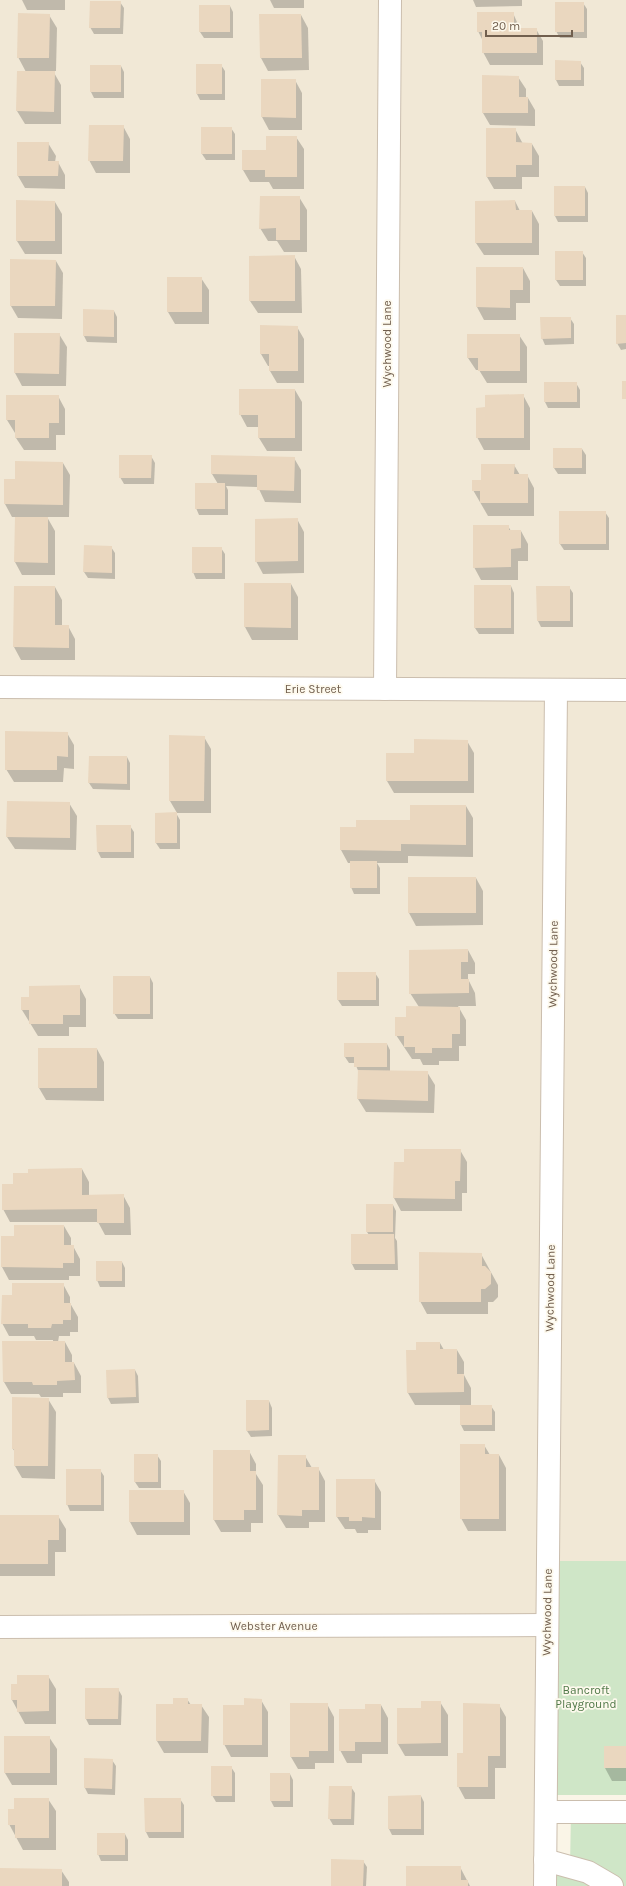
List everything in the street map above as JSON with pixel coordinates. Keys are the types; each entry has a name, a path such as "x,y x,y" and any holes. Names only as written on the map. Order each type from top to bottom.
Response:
{"street":[{"name":"Wychwood Lane","path":"385,689 390,0"},
{"name":"Erie Street","path":"0,687 626,690"},
{"name":"Wychwood Lane","path":"545,1886 556,690"},
{"name":"Webster Avenue","path":"0,1627 547,1625"},
{"path":"546,1812 626,1812"},
{"path":"545,1860 588,1872 612,1886"}],"shaded area":[{"path":"0,0 626,0 626,1561 548,1561 545,1886 0,1886"}],"green space":[{"name":"Bancroft Playground","path":"548,1561 626,1561 626,1795 546,1795"},
{"path":"571,1812 626,1812 626,1886 545,1886 545,1860 570,1867"}],"building":[{"path":"90,1 121,1 120,28 89,28"},
{"path":"555,2 584,2 584,32 555,32"},
{"path":"199,5 230,5 230,32 199,32"},
{"path":"477,12 514,12 514,28 537,28 537,53 482,53 482,32 477,32"},
{"path":"18,13 50,14 49,58 17,58"},
{"path":"259,14 301,14 302,58 260,58"},
{"path":"555,60 581,61 581,80 555,80"},
{"path":"196,64 222,64 222,94 196,94"},
{"path":"90,65 121,65 121,92 90,92"},
{"path":"17,71 55,71 54,112 16,111"},
{"path":"482,75 519,76 519,97 528,97 528,113 482,113"},
{"path":"261,79 296,79 296,118 261,117"},
{"path":"89,125 124,125 123,161 88,161"},
{"path":"201,127 232,127 232,154 201,154"},
{"path":"486,128 516,128 516,142 532,143 532,165 516,165 516,177 486,177"},
{"path":"266,136 297,136 297,177 265,177 265,170 242,170 242,150 266,150"},
{"path":"17,142 49,142 48,161 59,161 58,176 17,176"},
{"path":"554,186 585,186 585,216 554,216"},
{"path":"260,196 300,196 300,240 276,240 276,228 259,229"},
{"path":"16,200 55,201 55,241 16,241"},
{"path":"515,200 516,210 532,210 532,243 475,243 475,201"},
{"path":"555,251 583,251 583,280 555,280"},
{"path":"295,255 295,301 249,301 249,256"},
{"path":"10,259 56,260 55,306 10,306"},
{"path":"476,267 523,267 523,290 510,290 510,308 476,307"},
{"path":"167,277 202,277 202,312 167,312"},
{"path":"83,309 114,310 114,337 83,336"},
{"path":"616,315 626,315 626,343 616,344"},
{"path":"540,317 571,317 571,338 541,339"},
{"path":"260,325 298,326 298,371 269,371 269,354 260,354"},
{"path":"14,333 60,333 59,374 14,373"},
{"path":"467,334 520,334 520,371 478,371 478,358 467,358"},
{"path":"622,381 626,381 626,399 622,399"},
{"path":"544,382 577,382 577,402 544,402"},
{"path":"239,389 295,389 295,438 258,438 258,415 239,415"},
{"path":"524,394 524,438 476,438 476,408 485,407 485,395"},
{"path":"6,395 59,395 59,423 49,423 49,438 15,438 15,420 6,420"},
{"path":"553,448 582,448 582,468 553,468"},
{"path":"119,455 152,455 151,478 119,478"},
{"path":"211,455 295,457 294,491 257,490 257,475 211,474"},
{"path":"15,461 63,462 63,505 4,504 4,479 15,479"},
{"path":"481,464 515,464 514,474 528,474 528,503 480,503 480,491 472,491 472,480 481,480"},
{"path":"195,483 225,483 225,509 195,509"},
{"path":"559,511 606,511 606,544 559,544"},
{"path":"15,517 48,517 48,563 14,562"},
{"path":"298,518 298,561 255,562 255,519"},
{"path":"473,525 509,525 509,530 521,530 521,548 511,549 511,567 473,568"},
{"path":"84,545 112,546 112,573 83,572"},
{"path":"192,547 222,547 222,573 192,573"},
{"path":"244,583 291,583 291,628 244,627"},
{"path":"474,585 511,585 511,628 474,628"},
{"path":"14,586 55,586 55,625 69,625 69,648 13,647"},
{"path":"536,586 570,586 570,621 537,621"},
{"path":"5,731 68,732 68,757 57,756 57,770 5,770"},
{"path":"169,735 205,736 204,801 169,801"},
{"path":"414,739 468,740 468,781 386,781 386,753 414,753"},
{"path":"89,756 127,756 127,784 88,783"},
{"path":"7,801 70,802 70,838 6,837"},
{"path":"410,805 466,805 466,845 401,844 401,851 340,850 340,827 356,827 356,820 410,820"},
{"path":"177,812 177,843 155,843 155,813"},
{"path":"96,825 131,825 131,852 97,852"},
{"path":"350,861 377,861 377,888 350,888"},
{"path":"408,877 476,877 476,913 408,913"},
{"path":"468,949 468,962 461,962 461,979 469,979 469,993 409,994 409,950"},
{"path":"337,972 376,972 376,1000 337,1000"},
{"path":"113,976 150,976 150,1014 113,1014"},
{"path":"80,985 80,1015 63,1015 63,1024 29,1024 29,1010 21,1010 21,997 29,997 29,986"},
{"path":"406,1006 460,1007 460,1034 452,1034 452,1048 432,1048 432,1053 415,1053 415,1047 404,1047 404,1036 395,1036 395,1017 406,1017"},
{"path":"344,1043 387,1043 387,1067 354,1067 354,1057 344,1057"},
{"path":"38,1048 97,1048 97,1088 38,1088"},
{"path":"358,1070 428,1071 428,1101 357,1099"},
{"path":"404,1149 461,1149 460,1181 455,1181 455,1199 393,1198 394,1162 404,1162"},
{"path":"82,1168 82,1195 124,1194 124,1223 97,1223 97,1209 2,1210 2,1184 13,1184 13,1173 28,1173 28,1169"},
{"path":"366,1204 393,1204 393,1232 366,1232"},
{"path":"14,1225 64,1225 64,1245 74,1245 74,1263 63,1263 63,1268 1,1267 1,1236 14,1236"},
{"path":"351,1234 394,1234 395,1264 351,1264"},
{"path":"419,1252 482,1253 482,1266 485,1266 491,1272 491,1284 485,1289 481,1289 481,1302 419,1302"},
{"path":"96,1261 122,1261 122,1281 96,1281"},
{"path":"12,1283 64,1283 64,1303 71,1303 71,1320 63,1320 63,1324 52,1324 51,1328 28,1328 28,1324 1,1324 2,1295 12,1295"},
{"path":"2,1341 65,1341 65,1362 74,1362 75,1380 57,1381 57,1385 33,1385 32,1382 3,1382"},
{"path":"416,1342 440,1342 440,1349 457,1349 457,1374 464,1374 464,1392 407,1393 406,1350 416,1350"},
{"path":"135,1369 136,1397 107,1398 106,1370"},
{"path":"12,1397 49,1398 48,1466 14,1466 14,1449 12,1449"},
{"path":"246,1400 269,1400 269,1430 246,1431"},
{"path":"460,1405 492,1405 492,1425 460,1425"},
{"path":"460,1444 485,1444 485,1454 499,1454 499,1519 460,1519"},
{"path":"213,1450 250,1450 250,1471 256,1471 256,1510 244,1510 244,1520 213,1520"},
{"path":"134,1454 158,1454 158,1482 134,1482"},
{"path":"278,1455 306,1455 306,1467 319,1467 319,1510 302,1510 302,1516 277,1515"},
{"path":"66,1469 101,1469 101,1505 66,1505"},
{"path":"336,1479 375,1479 375,1518 362,1517 362,1521 349,1521 349,1517 336,1517"},
{"path":"129,1490 184,1490 184,1522 129,1522"},
{"path":"0,1515 59,1515 59,1540 48,1540 48,1564 0,1564"},
{"path":"17,1675 49,1675 49,1711 17,1712 17,1700 11,1700 11,1684 17,1684"},
{"path":"85,1688 119,1688 118,1719 85,1719"},
{"path":"173,1698 188,1698 188,1704 202,1704 201,1741 156,1741 156,1704 173,1704"},
{"path":"244,1698 262,1699 262,1745 223,1745 223,1705 244,1705"},
{"path":"421,1701 441,1701 441,1743 397,1744 397,1708 421,1708"},
{"path":"290,1703 328,1703 328,1751 309,1751 309,1757 290,1757"},
{"path":"463,1703 500,1704 500,1756 488,1756 488,1787 457,1787 457,1753 463,1753"},
{"path":"365,1704 381,1704 381,1742 355,1742 355,1751 339,1751 339,1709 365,1709"},
{"path":"4,1736 50,1736 50,1773 4,1773"},
{"path":"604,1746 626,1746 626,1768 604,1768"},
{"path":"84,1758 113,1759 112,1789 84,1788"},
{"path":"211,1766 232,1766 232,1796 211,1796"},
{"path":"270,1773 290,1773 290,1801 270,1801"},
{"path":"329,1786 352,1786 351,1819 328,1819"},
{"path":"421,1795 421,1829 388,1829 388,1796"},
{"path":"14,1798 49,1798 49,1838 15,1838 15,1825 8,1825 8,1809 14,1809"},
{"path":"144,1798 181,1798 181,1832 145,1832"},
{"path":"97,1833 125,1833 125,1855 97,1855"},
{"path":"331,1859 364,1860 363,1886 331,1886"},
{"path":"406,1866 461,1866 461,1880 468,1880 468,1886 406,1886"},
{"path":"0,1868 62,1869 62,1886 0,1886"}]}
